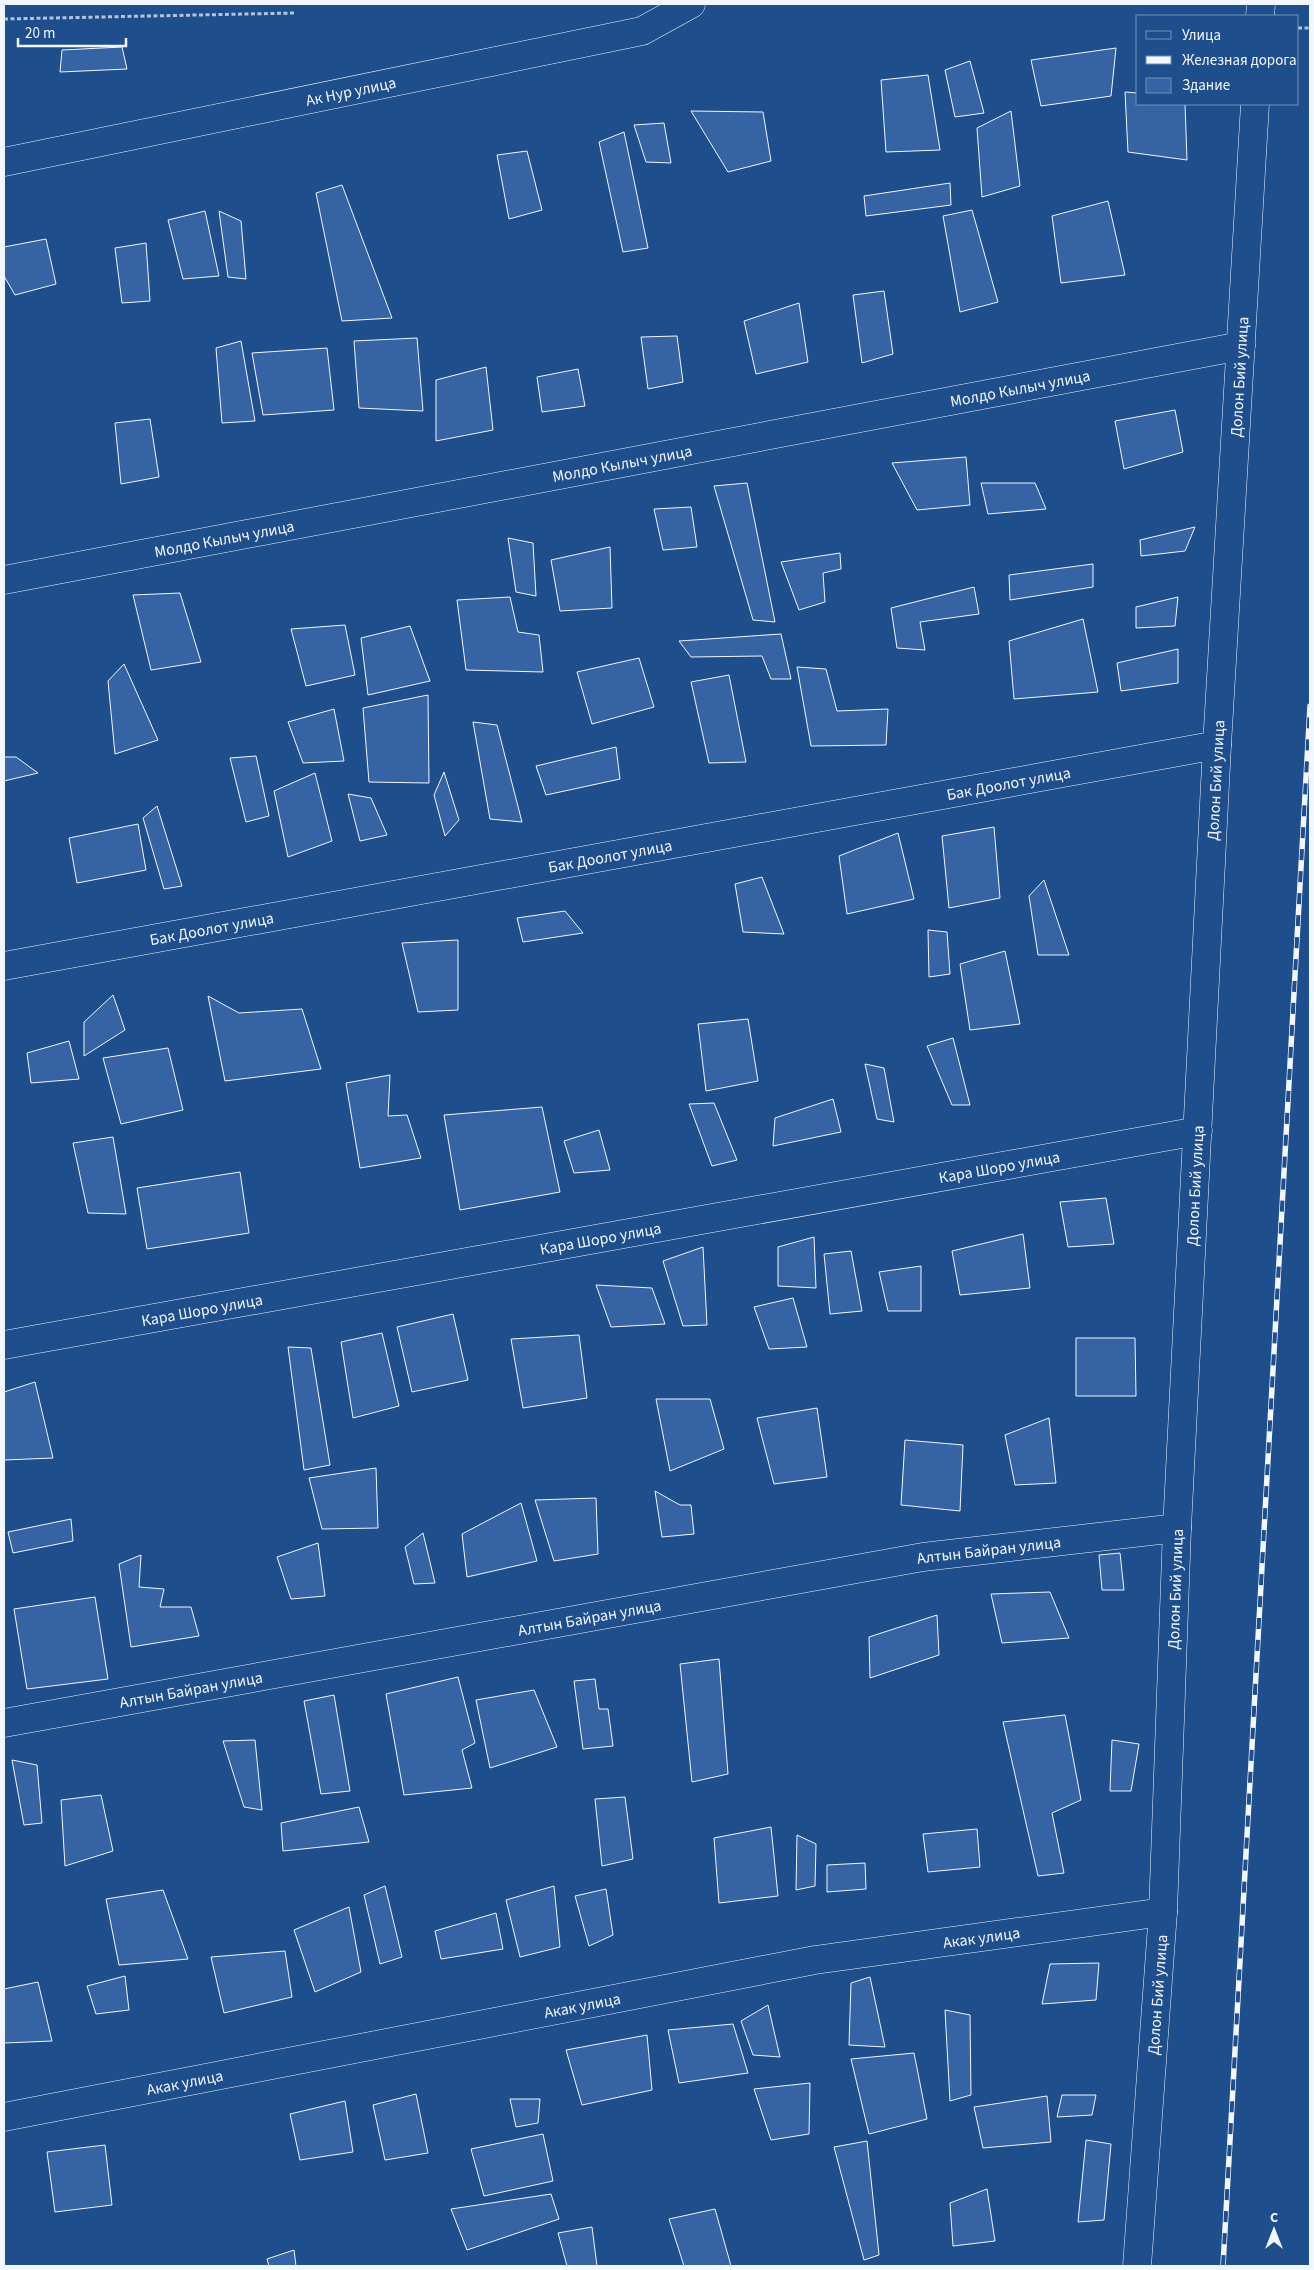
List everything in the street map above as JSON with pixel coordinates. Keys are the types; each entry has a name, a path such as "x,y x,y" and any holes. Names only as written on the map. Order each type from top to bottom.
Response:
{"street":[{"name":"Ак Нур улица","path":"4,162 642,31 691,4"},
{"name":"Долон Бий улица","path":"1137,2266 1163,1912 1178,1528 1217,745 1255,105"},
{"name":"Молдо Кылыч улица","path":"4,580 1241,346"},
{"name":"Бак Доолот улица","path":"4,966 1217,745"},
{"name":"Кара Шоро улица","path":"4,1345 1198,1131"},
{"name":"Алтын Байран улица","path":"4,1723 923,1557 1178,1528"},
{"name":"Акак улица","path":"4,2117 815,1960 1163,1912"}],"path":[{"path":"4,19 295,13"}],"building":[{"path":"122,47 127,69 60,72 62,50"},
{"path":"1116,48 1111,96 1041,106 1031,60"},
{"path":"970,61 984,113 955,117 945,70"},
{"path":"928,75 940,150 886,152 881,80"},
{"path":"1125,92 1136,93 1136,105 1185,105 1187,160 1128,152"},
{"path":"691,111 763,112 771,161 728,172"},
{"path":"1011,111 1020,186 982,197 977,128"},
{"path":"664,123 671,163 646,162 634,125"},
{"path":"624,132 648,248 623,252 599,142"},
{"path":"527,151 542,210 509,219 497,155"},
{"path":"950,183 951,205 866,216 864,196"},
{"path":"342,185 392,318 342,321 316,193"},
{"path":"1108,201 1125,275 1061,283 1052,216"},
{"path":"972,210 998,302 960,312 943,216"},
{"path":"205,211 219,276 183,279 168,220"},
{"path":"219,211 241,221 246,279 228,277"},
{"path":"46,239 56,284 15,295 4,276 4,247"},
{"path":"146,243 150,301 122,303 115,248"},
{"path":"884,291 893,354 862,363 853,295"},
{"path":"799,303 808,362 756,374 744,321"},
{"path":"677,336 683,382 648,389 641,337"},
{"path":"417,338 423,411 359,408 354,341"},
{"path":"241,341 255,421 222,423 216,348"},
{"path":"327,348 334,410 263,415 252,353"},
{"path":"486,367 493,430 436,441 436,380"},
{"path":"578,369 585,406 542,412 537,377"},
{"path":"1175,410 1183,452 1124,469 1115,421"},
{"path":"150,419 159,477 121,484 115,423"},
{"path":"966,457 970,505 917,510 892,463"},
{"path":"747,483 775,622 753,620 714,486"},
{"path":"981,483 1035,483 1046,509 988,514"},
{"path":"691,507 697,547 663,550 654,509"},
{"path":"1195,527 1185,551 1141,556 1140,540"},
{"path":"508,538 533,543 536,596 516,592"},
{"path":"610,547 612,608 560,611 551,560"},
{"path":"840,553 841,569 823,573 825,602 799,610 781,562"},
{"path":"1093,564 1093,587 1010,600 1009,575"},
{"path":"974,587 979,614 920,622 925,650 897,648 891,608"},
{"path":"180,593 201,662 151,670 133,595"},
{"path":"510,597 518,632 539,635 543,672 466,670 457,600"},
{"path":"1178,597 1175,626 1136,628 1136,607"},
{"path":"1083,619 1098,692 1014,699 1009,641"},
{"path":"345,625 355,675 306,686 291,629"},
{"path":"410,626 430,681 368,695 361,638"},
{"path":"781,634 791,679 771,679 762,656 691,657 679,641"},
{"path":"1178,649 1178,683 1121,691 1117,663"},
{"path":"639,658 654,707 592,724 577,672"},
{"path":"124,664 158,740 115,754 108,681"},
{"path":"797,667 826,669 837,711 888,709 886,745 811,746"},
{"path":"729,675 746,762 709,763 691,682"},
{"path":"428,695 429,783 369,782 363,708"},
{"path":"334,709 344,761 303,763 288,722"},
{"path":"473,722 497,725 522,822 490,819"},
{"path":"616,747 620,779 546,795 536,766"},
{"path":"256,756 269,816 246,822 230,758"},
{"path":"4,757 16,757 38,773 4,781"},
{"path":"444,772 459,820 445,836 434,795"},
{"path":"315,773 332,841 288,857 274,791"},
{"path":"348,794 371,798 387,835 360,841"},
{"path":"157,806 182,886 164,889 143,818"},
{"path":"138,824 146,870 77,883 69,838"},
{"path":"994,827 1000,898 949,908 942,836"},
{"path":"898,833 914,899 847,914 839,856"},
{"path":"762,877 784,934 743,932 735,884"},
{"path":"1044,880 1069,955 1038,955 1029,896"},
{"path":"565,911 583,933 523,942 517,918"},
{"path":"928,930 947,932 950,974 929,977"},
{"path":"458,940 458,1010 418,1012 402,943"},
{"path":"1005,951 1020,1024 970,1030 960,964"},
{"path":"113,995 125,1030 84,1056 84,1022"},
{"path":"208,996 239,1013 302,1009 321,1069 225,1081"},
{"path":"748,1019 758,1081 706,1091 698,1024"},
{"path":"953,1038 970,1105 952,1105 927,1046"},
{"path":"69,1041 79,1079 31,1083 27,1053"},
{"path":"168,1048 183,1110 121,1124 103,1058"},
{"path":"865,1064 884,1068 894,1122 877,1119"},
{"path":"390,1075 388,1116 407,1115 421,1158 360,1168 346,1083"},
{"path":"833,1099 841,1132 773,1146 775,1118"},
{"path":"714,1103 737,1160 712,1166 689,1104"},
{"path":"542,1107 560,1192 460,1210 444,1115"},
{"path":"599,1130 610,1170 574,1173 564,1141"},
{"path":"113,1137 126,1214 88,1213 73,1143"},
{"path":"240,1172 249,1233 147,1249 137,1188"},
{"path":"1106,1198 1114,1244 1068,1247 1060,1202"},
{"path":"1023,1234 1030,1288 960,1295 952,1251"},
{"path":"814,1237 816,1288 778,1286 778,1247"},
{"path":"703,1247 707,1325 683,1326 663,1261"},
{"path":"851,1251 862,1311 830,1314 824,1254"},
{"path":"921,1266 921,1311 888,1311 879,1272"},
{"path":"596,1285 652,1288 665,1324 611,1327"},
{"path":"793,1298 807,1347 769,1349 754,1307"},
{"path":"453,1314 468,1380 412,1392 397,1327"},
{"path":"382,1333 399,1406 353,1418 341,1342"},
{"path":"579,1335 587,1398 523,1408 511,1339"},
{"path":"1076,1338 1135,1338 1136,1396 1076,1396"},
{"path":"288,1347 311,1348 330,1465 304,1470"},
{"path":"35,1382 53,1458 4,1460 4,1392"},
{"path":"656,1399 710,1399 724,1449 670,1471"},
{"path":"817,1408 827,1477 774,1484 757,1418"},
{"path":"1049,1418 1056,1483 1015,1485 1005,1435"},
{"path":"905,1440 963,1445 960,1511 901,1505"},
{"path":"376,1468 378,1528 322,1529 309,1478"},
{"path":"655,1491 680,1505 691,1505 694,1534 662,1537"},
{"path":"596,1498 598,1554 554,1561 535,1500"},
{"path":"521,1503 537,1561 467,1577 462,1534"},
{"path":"71,1519 73,1541 13,1553 8,1532"},
{"path":"423,1533 435,1583 414,1584 405,1547"},
{"path":"318,1543 325,1596 291,1599 277,1557"},
{"path":"1120,1553 1124,1590 1102,1590 1099,1555"},
{"path":"141,1555 139,1587 164,1589 160,1607 191,1607 199,1636 131,1647 119,1564"},
{"path":"1050,1592 1069,1638 1002,1643 991,1594"},
{"path":"95,1597 108,1679 27,1689 14,1609"},
{"path":"937,1615 939,1655 870,1678 869,1637"},
{"path":"719,1659 728,1774 692,1782 680,1664"},
{"path":"458,1677 475,1743 462,1750 472,1788 404,1795 386,1694"},
{"path":"595,1679 599,1709 608,1709 613,1746 583,1749 574,1681"},
{"path":"534,1690 557,1747 490,1768 476,1700"},
{"path":"334,1695 350,1791 321,1794 304,1701"},
{"path":"1065,1715 1081,1800 1052,1813 1064,1873 1038,1876 1003,1722"},
{"path":"255,1740 262,1810 244,1807 223,1741"},
{"path":"1112,1740 1139,1744 1131,1791 1110,1791"},
{"path":"12,1760 37,1765 42,1823 24,1825"},
{"path":"101,1795 113,1851 65,1866 61,1800"},
{"path":"625,1797 633,1859 602,1866 595,1799"},
{"path":"359,1807 369,1842 283,1851 281,1823"},
{"path":"771,1827 778,1896 719,1903 714,1838"},
{"path":"977,1829 980,1867 928,1872 923,1834"},
{"path":"797,1835 816,1844 815,1886 796,1890"},
{"path":"865,1863 866,1889 827,1892 827,1865"},
{"path":"385,1886 402,1957 380,1964 364,1895"},
{"path":"554,1886 560,1947 520,1957 506,1900"},
{"path":"606,1889 613,1935 589,1946 575,1896"},
{"path":"163,1890 188,1959 119,1965 106,1899"},
{"path":"349,1907 361,1972 315,1992 294,1930"},
{"path":"496,1913 503,1949 441,1959 435,1931"},
{"path":"285,1951 292,1997 224,2013 211,1957"},
{"path":"1099,1963 1096,2000 1042,2004 1050,1964"},
{"path":"125,1976 129,2010 96,2014 87,1986"},
{"path":"870,1977 885,2047 849,2045 851,1983"},
{"path":"38,1982 52,2041 4,2043 4,1989"},
{"path":"768,2005 780,2057 753,2055 741,2021"},
{"path":"945,2010 970,2015 971,2095 950,2101"},
{"path":"733,2024 748,2073 679,2083 668,2030"},
{"path":"647,2035 652,2090 582,2105 566,2050"},
{"path":"914,2053 927,2119 869,2134 851,2059"},
{"path":"810,2083 809,2134 771,2140 754,2089"},
{"path":"416,2094 428,2153 385,2160 373,2105"},
{"path":"1062,2095 1096,2095 1092,2115 1057,2117"},
{"path":"1047,2096 1051,2142 983,2148 974,2107"},
{"path":"510,2099 540,2099 538,2123 516,2127"},
{"path":"345,2101 353,2152 300,2160 290,2114"},
{"path":"543,2134 553,2181 484,2196 471,2149"},
{"path":"1086,2140 1111,2144 1104,2220 1078,2222"},
{"path":"867,2141 879,2255 864,2260 834,2147"},
{"path":"105,2145 112,2205 55,2212 47,2152"},
{"path":"987,2189 995,2241 953,2246 950,2203"},
{"path":"551,2194 559,2219 467,2250 451,2209"},
{"path":"715,2209 731,2266 684,2266 669,2219"},
{"path":"592,2227 597,2266 567,2266 558,2233"},
{"path":"294,2250 296,2266 269,2266 267,2259"}],"railway":[{"path":"1223,2266 1310,706"}]}
